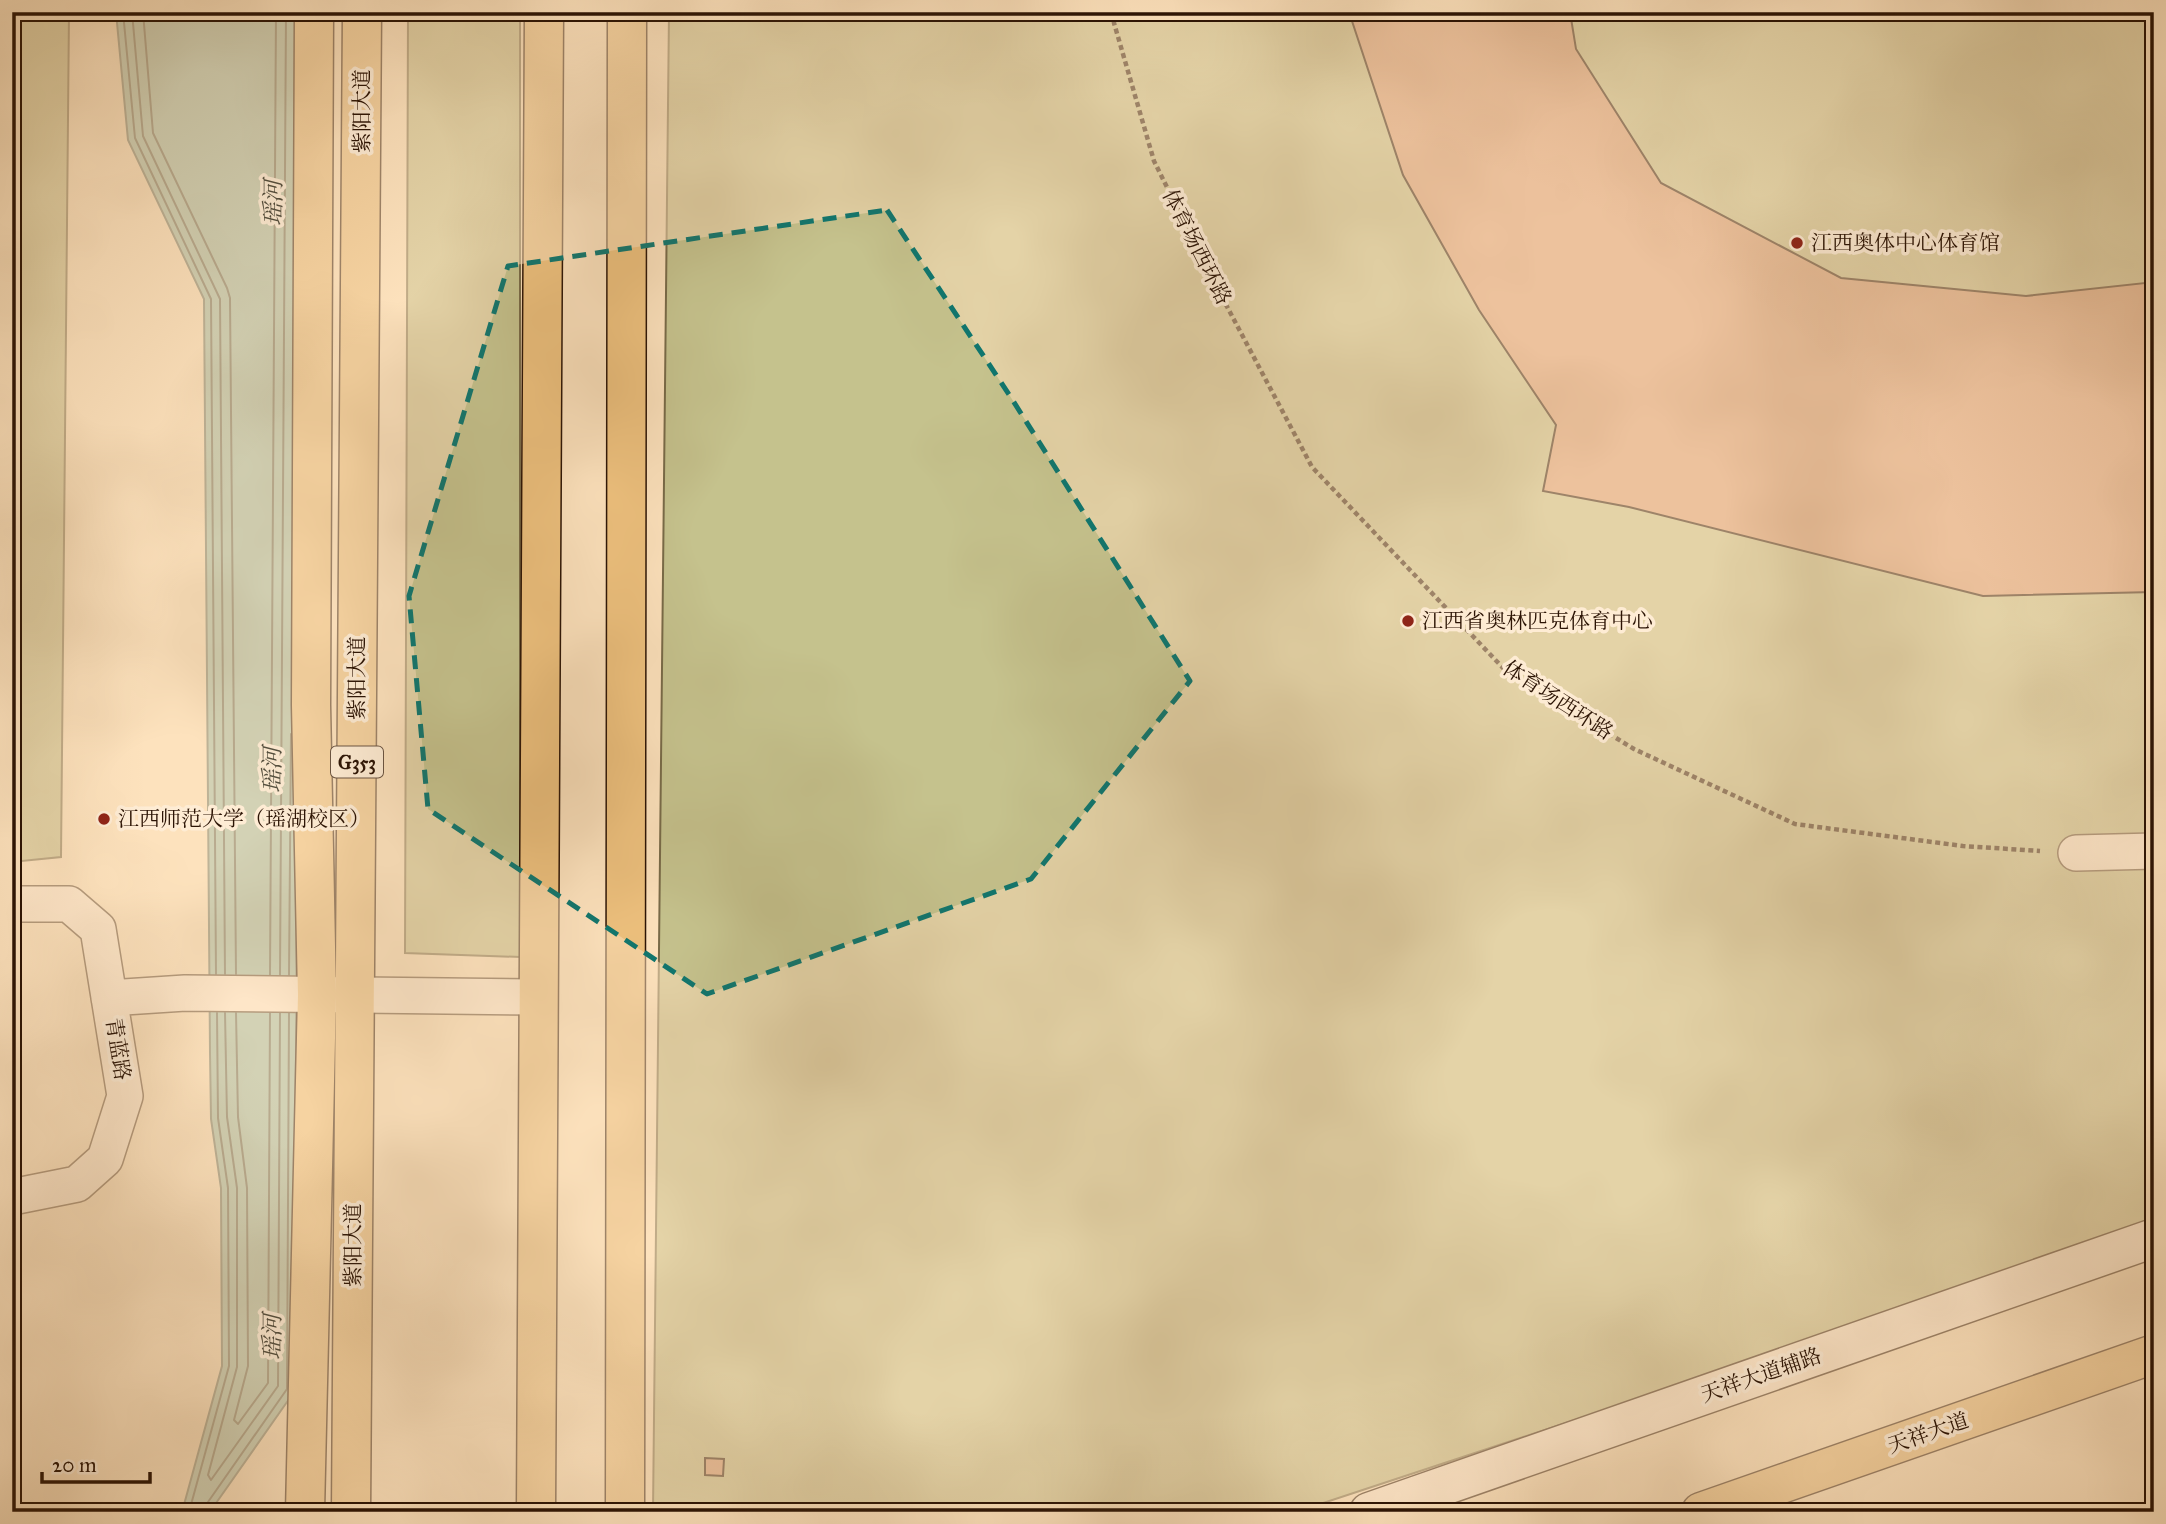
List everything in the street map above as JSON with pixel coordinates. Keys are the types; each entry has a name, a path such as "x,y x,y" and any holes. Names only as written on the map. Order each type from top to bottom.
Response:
{"main road":[{"path":"305,1512 317,995 311,705 314,12"},
{"name":"紫阳大道","path":"351,1512 362,12"},
{"path":"536,1512 544,12"},
{"path":"625,1512 627,12"},
{"name":"天祥大道辅路","path":"1369,1512 2154,1238"},
{"name":"天祥大道","path":"1701,1512 2154,1354"}],"street":[{"path":"2076,853 2154,851"},
{"name":"青蓝路","path":"12,904 69,904 99,929 125,1096 105,1159 77,1184 12,1197"},
{"path":"109,998 185,993 539,997"}],"path":[{"name":"体育场西环路","path":"1113,12 1154,161 1214,282 1312,467 1505,670 1634,749 1795,824 1963,846 2076,853"}],"highlighted area":[{"path":"887,210 1010,396 1190,681 1031,879 707,994 428,809 409,596 508,266"}],"shaded area":[{"path":"12,12 69,12 61,857 12,862"},
{"path":"408,12 520,12 520,957 405,953"},
{"name":"江西省奥林匹克体育中心","path":"669,12 2154,12 2154,1229 1296,1512 653,1512"}],"water":[{"name":"瑶河","path":"116,12 302,12 294,1392 214,1506 214,1512 182,1512 222,1366 221,1188 211,1119 204,299 128,140"}],"building":[{"name":"江西奥体中心体育馆","path":"1349,12 1570,12 1576,49 1661,183 1841,278 2026,296 2154,282 2154,592 1983,596 1629,507 1543,491 1556,425 1479,310 1403,175"},
{"path":"705,1458 724,1459 723,1476 705,1475"}],"place":[{"name":"江西奥体中心体育馆","path":"1797,243"},
{"name":"江西省奥林匹克体育中心","path":"1408,621"},
{"name":"江西师范大学（瑶湖校区）","path":"104,819"}]}
